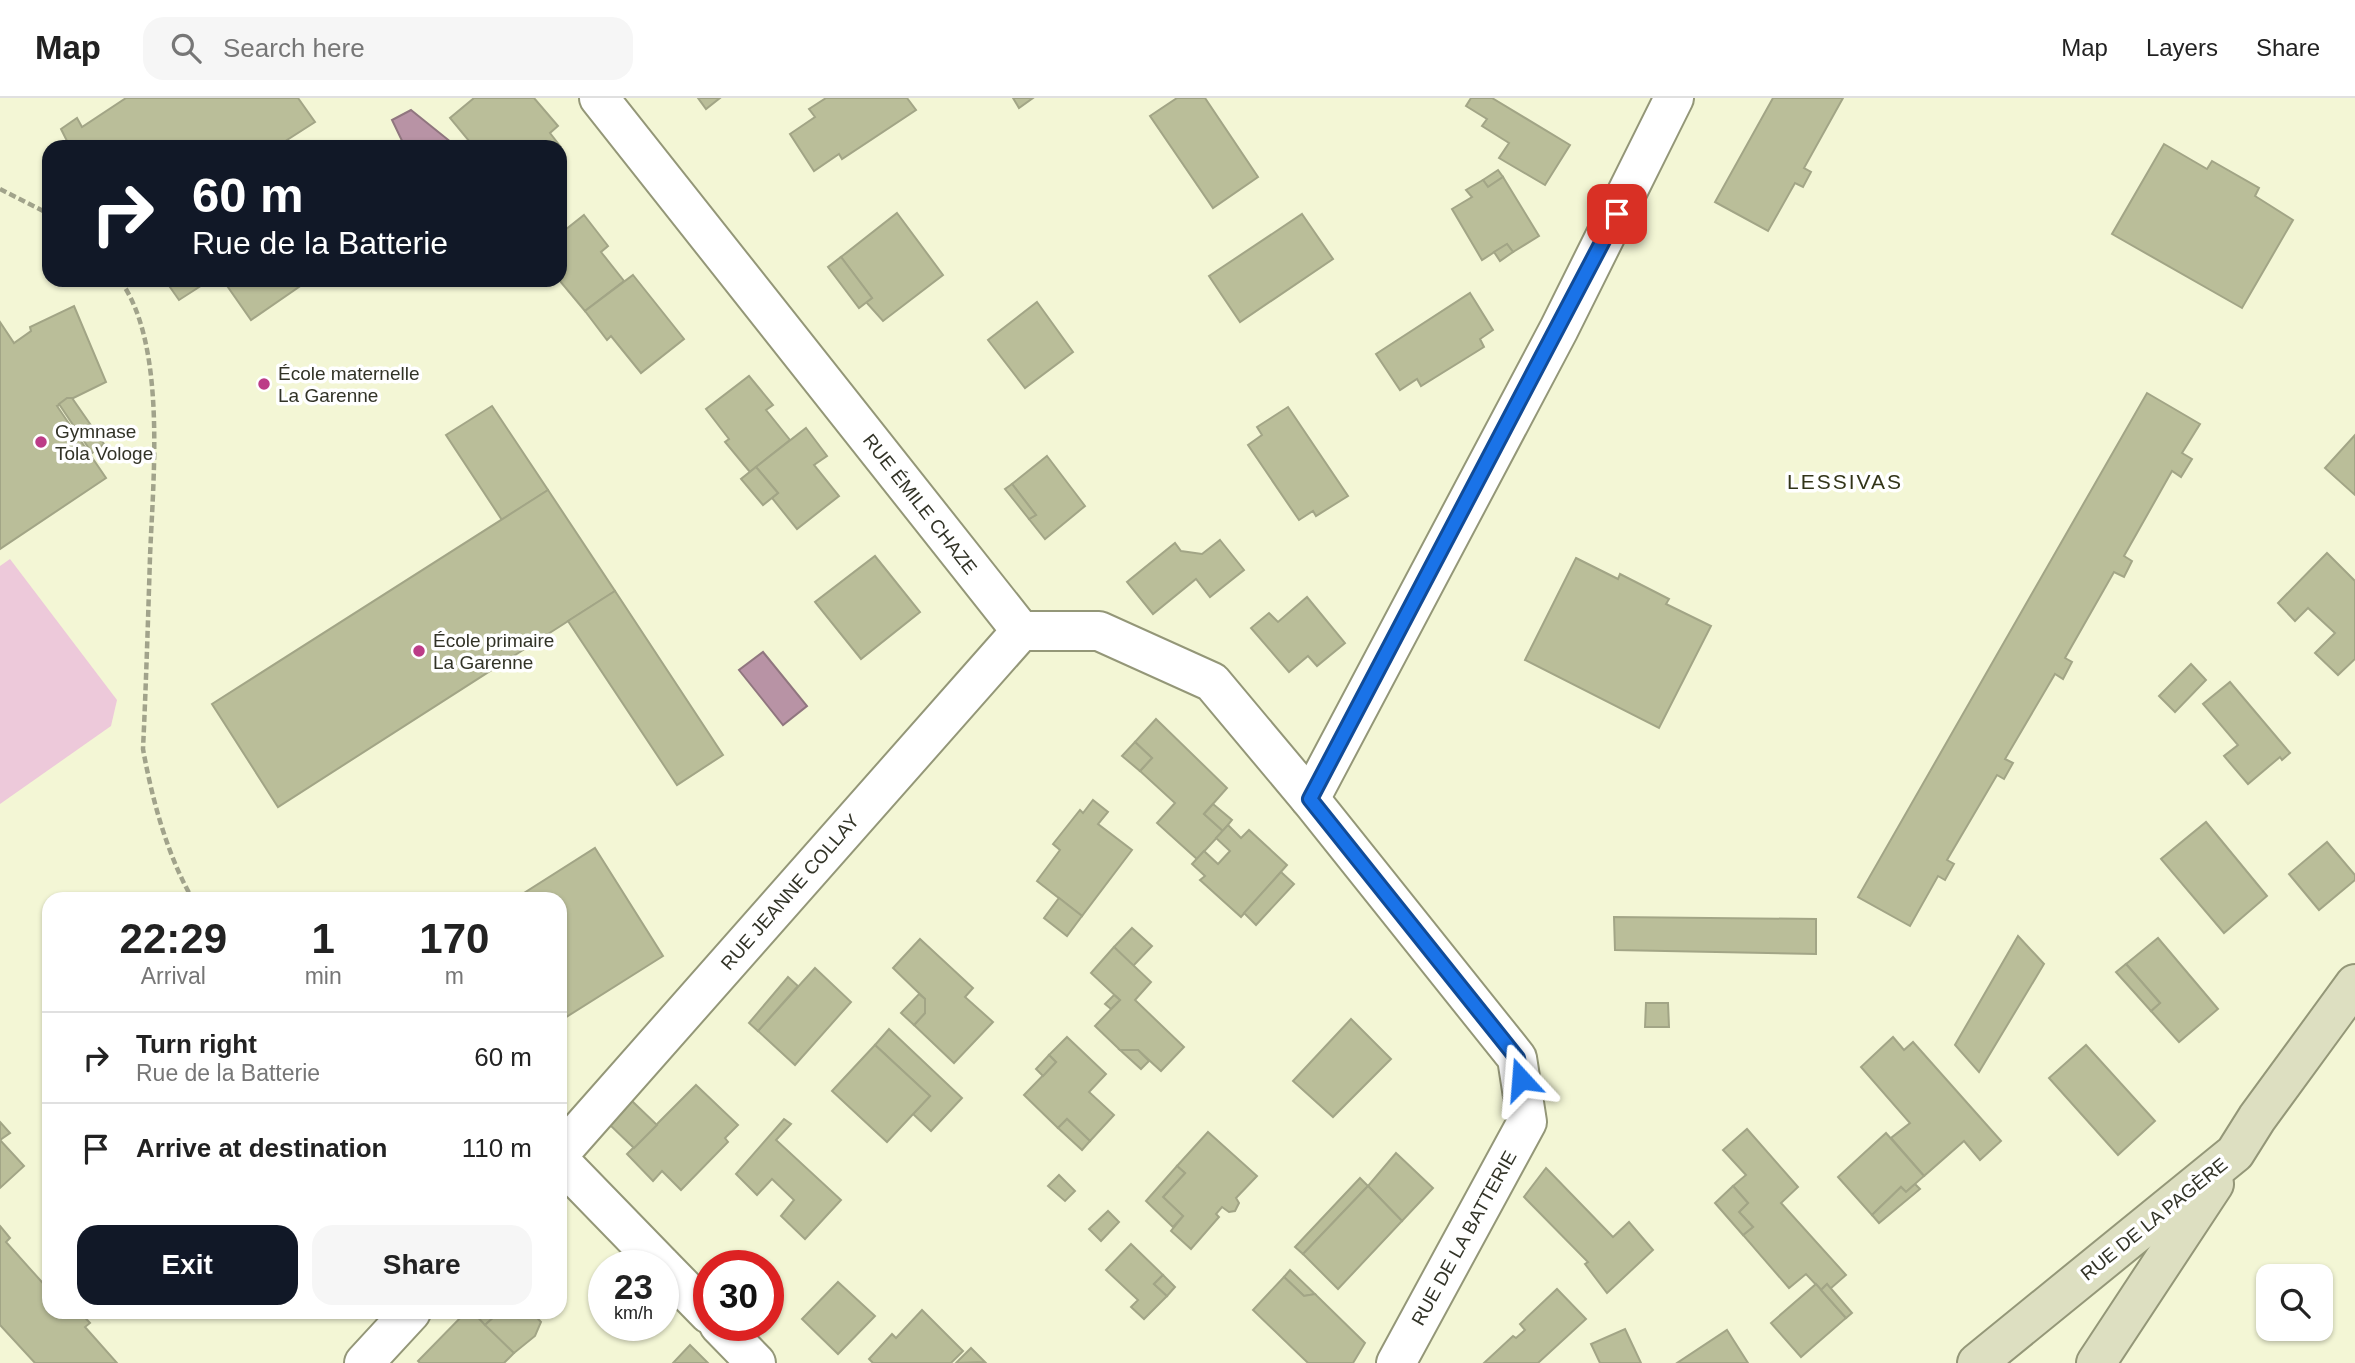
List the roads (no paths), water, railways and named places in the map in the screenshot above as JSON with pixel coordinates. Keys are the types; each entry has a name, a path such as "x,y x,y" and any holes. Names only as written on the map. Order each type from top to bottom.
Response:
{"street":[{"name":"RUE ÉMILE CHAZE","path":"599,98 1021,631"},
{"path":"1021,631 1099,631 1212,682 1310,799 1559,329 1674,98"},
{"name":"RUE JEANNE COLLAY","path":"567,1145 1021,631"},
{"name":"RUE DE LA BATTERIE","path":"1310,799 1517,1058 1527,1122 1396,1363"},
{"name":"RUE DE LA PAGÈRE","path":"1977,1363 2235,1153 2257,1118 2355,984"},
{"path":"2096,1363 2235,1153"},
{"path":"567,1168 646,1250"},
{"path":"679,1283 693,1298"},
{"path":"364,1363 405,1319"},
{"path":"735,1341 756,1363"}],"place":[{"name":"École maternelle La Garenne","path":"264,384"},
{"name":"Gymnase Tola Vologe","path":"41,442"},
{"name":"École primaire La Garenne","path":"419,651"}],"district":[{"name":"LESSIVAS","path":"1845,481"}]}
